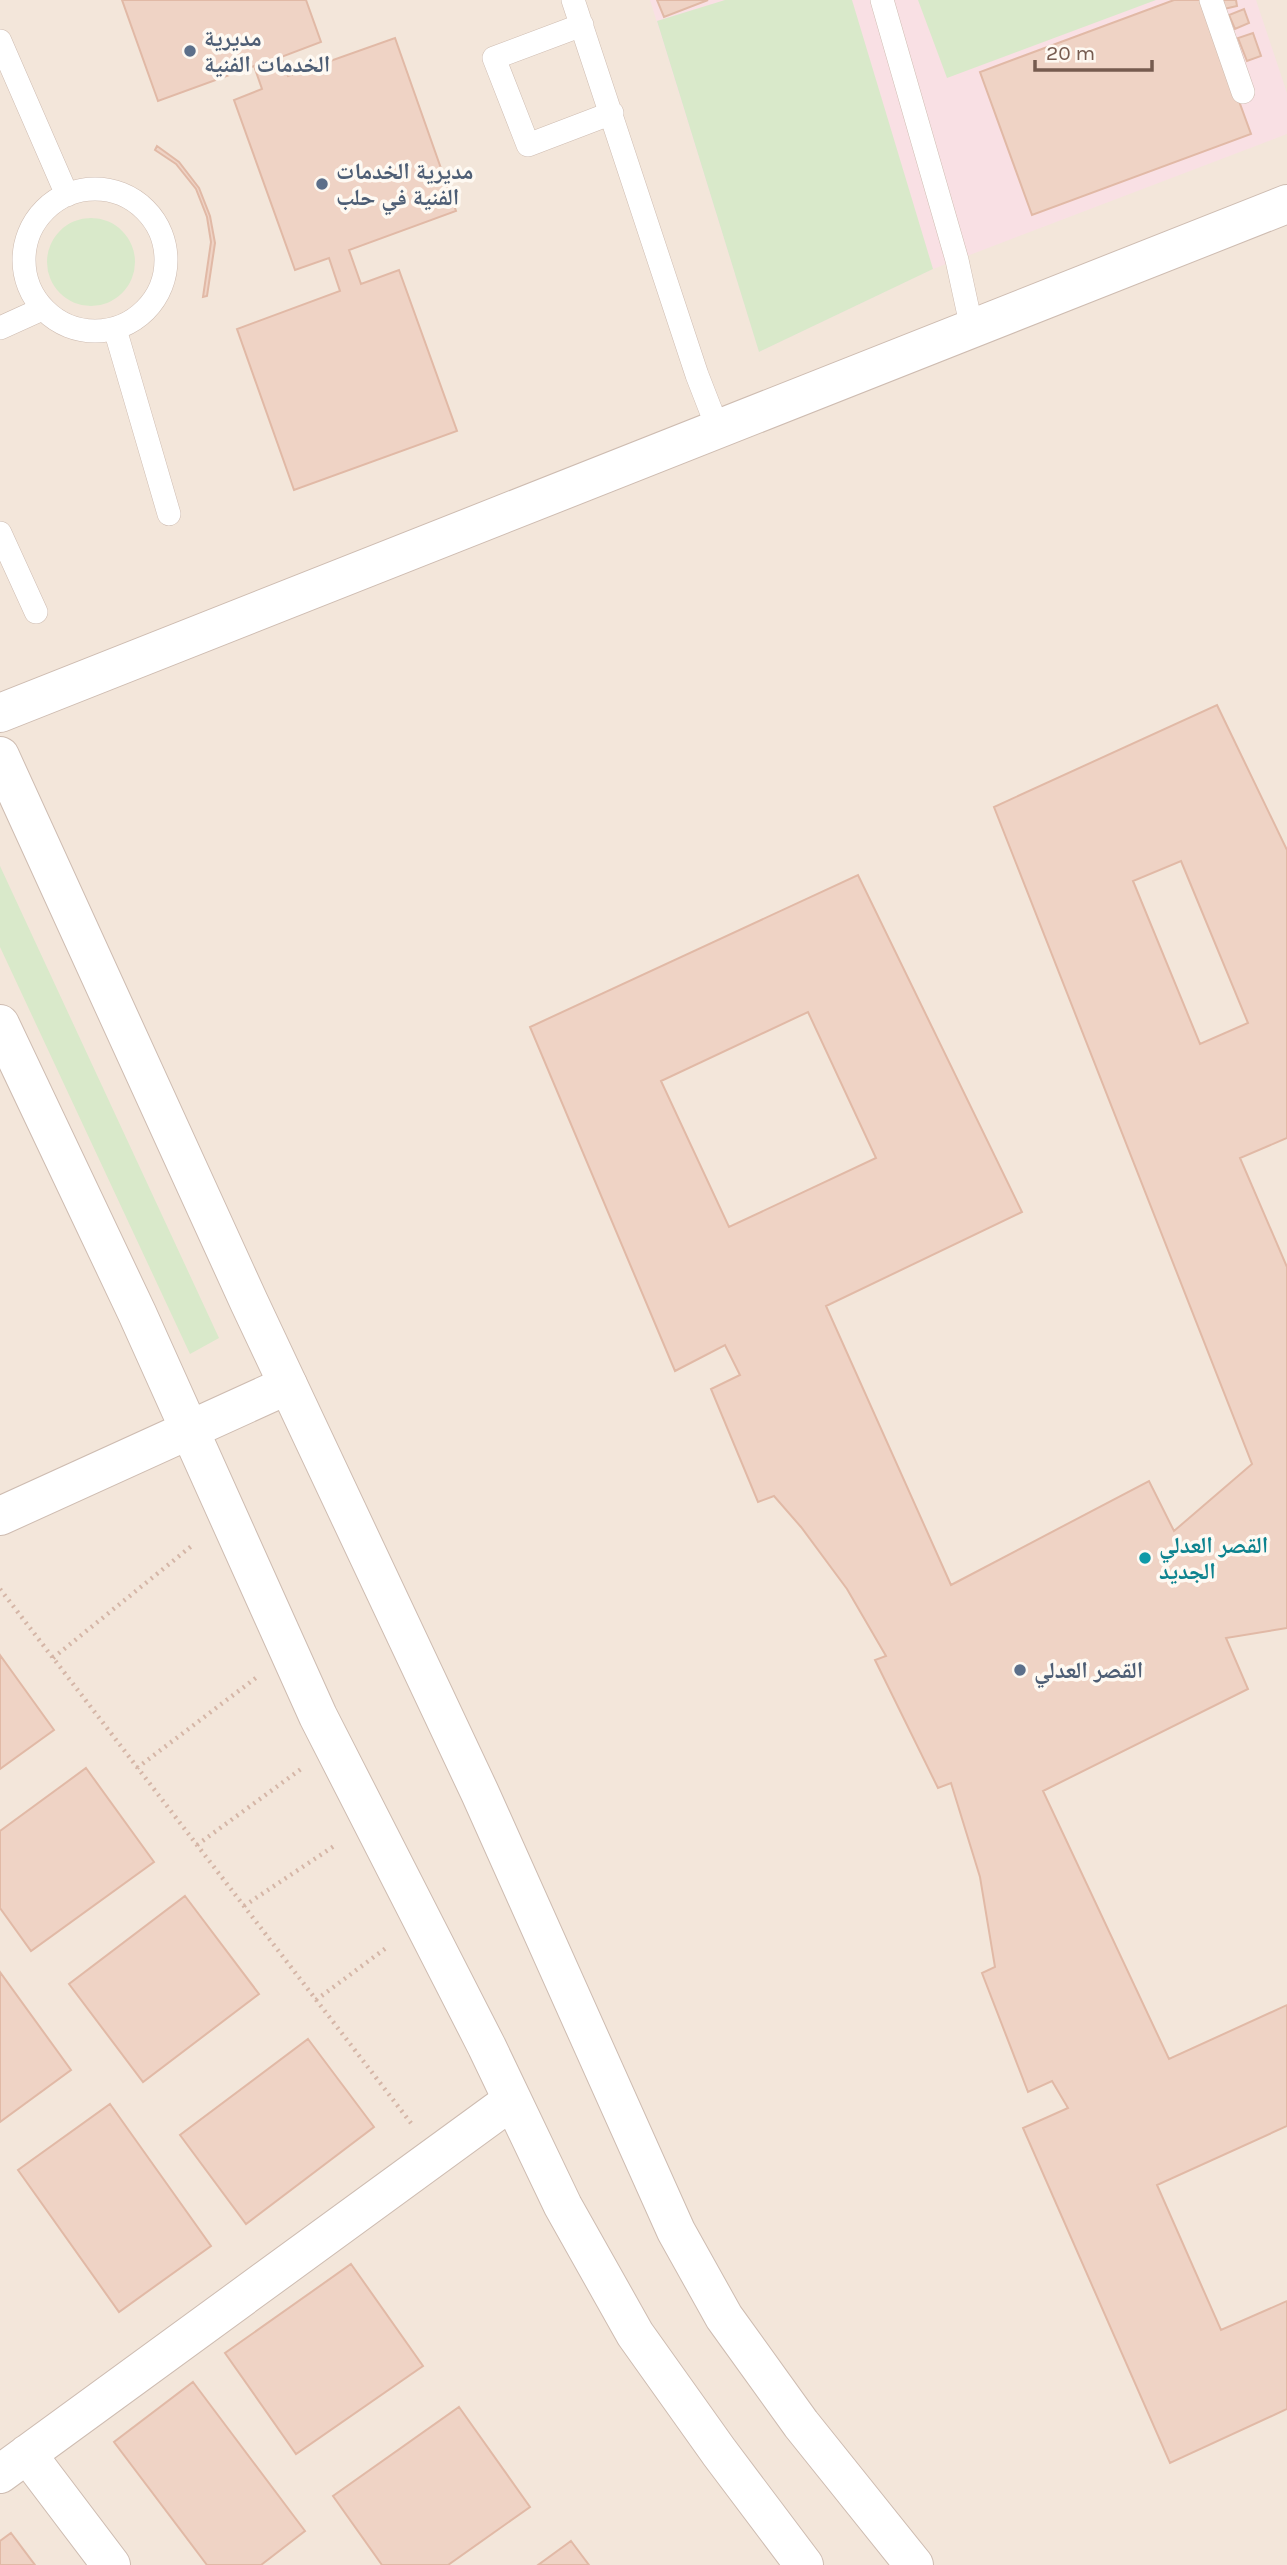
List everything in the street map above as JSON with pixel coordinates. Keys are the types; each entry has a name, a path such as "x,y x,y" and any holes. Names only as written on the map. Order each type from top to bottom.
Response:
{"street":[{"path":"0,713 1287,204"},
{"path":"0,756 288,1385 480,1793 676,2231 724,2317 801,2424 914,2565"},
{"path":"0,1024 137,1313 318,1716 487,2047 563,2206 635,2334 804,2565"},
{"path":"0,1516 288,1385"},
{"path":"111,2565 14,2464 511,2101"}],"lane":[{"path":"573,0 697,375 718,429"},
{"path":"882,0 957,260 972,329"},
{"path":"1212,0 1243,92"},
{"path":"582,25 494,58 528,145 612,113"},
{"path":"0,41 67,195"},
{"path":"85,189 108,190 131,198 149,213 162,234 167,258 164,282 153,303 136,319 115,329 92,332 69,328 48,316 42,309 33,298 24,276 23,253 29,230 43,211 67,195 85,189"},
{"path":"0,328 42,309"},
{"path":"115,329 169,514"},
{"path":"0,533 36,612"}],"path":[{"path":"53,1658 194,1544"},
{"path":"0,1589 435,2155"},
{"path":"137,1768 257,1677"},
{"path":"197,1845 301,1769"},
{"path":"244,1906 337,1844"},
{"path":"316,2000 386,1948"}],"shaded area":[{"path":"0,0 1287,0 1287,2565 0,2565"},
{"path":"650,0 1256,0 1287,93 1287,134 933,269 759,352"}],"green space":[{"path":"725,0 852,0 933,269 759,352 657,21"},
{"path":"918,0 1156,0 947,78"},
{"path":"91,218 116,225 128,237 135,262 128,287 116,299 91,306 66,299 54,287 47,262 54,237 66,225"},
{"path":"0,866 219,1338 190,1354 0,947"}],"building":[{"path":"122,0 306,0 321,42 281,57 288,76 395,38 456,211 349,250 361,284 399,270 457,431 294,490 237,329 340,291 329,258 295,270 234,100 262,89 254,66 158,101"},
{"path":"657,0 708,0 664,17"},
{"path":"1174,0 1202,0 1251,134 1032,215 980,72"},
{"path":"1223,0 1236,0 1237,6 1224,9"},
{"path":"1244,9 1249,23 1235,29 1229,15"},
{"path":"1253,33 1261,56 1247,61 1238,38"},
{"path":"157,146 179,162 199,188 210,216 215,243 207,296 203,297 211,242 207,217 196,189 176,164 155,150"},
{"name":"القصر العدلي الجديد","path":"1217,705 1287,850 1287,1138 1240,1158 1287,1267 1287,1628 1226,1638 1248,1689 1043,1791 1169,2059 1287,2005 1287,2126 1157,2185 1221,2330 1287,2301 1287,2409 1170,2463 1023,2128 1068,2108 1052,2081 1028,2092 982,1973 995,1967 980,1877 951,1783 938,1788 875,1660 886,1656 847,1589 774,1496 758,1502 711,1389 740,1375 725,1345 675,1371 530,1027 858,875 1022,1212 826,1306 951,1585 1149,1481 1174,1531 1252,1464 994,807","holes":["1181,861 1248,1023 1200,1044 1133,881","808,1012 876,1158 729,1227 661,1081"]},
{"path":"0,1655 54,1730 0,1769"},
{"path":"86,1768 154,1862 31,1951 0,1908 0,1831"},
{"path":"185,1896 259,1994 143,2082 69,1984"},
{"path":"0,1972 71,2070 0,2122"},
{"path":"308,2039 374,2127 246,2224 180,2135"},
{"path":"110,2104 211,2246 119,2312 18,2170"},
{"path":"351,2264 423,2366 296,2454 225,2353"},
{"path":"193,2382 305,2531 261,2565 207,2565 114,2442"},
{"path":"459,2407 530,2507 448,2565 382,2565 333,2496"},
{"path":"11,2533 35,2565 0,2565 0,2541"},
{"path":"571,2541 589,2565 538,2565"}],"place":[{"name":"مديرية الخدمات الفنية","path":"190,51"},
{"name":"مديرية الخدمات الفنية في حلب","path":"322,184"},
{"name":"القصر العدلي الجديد","path":"1145,1558"},
{"name":"القصر العدلي","path":"1020,1670"}]}
